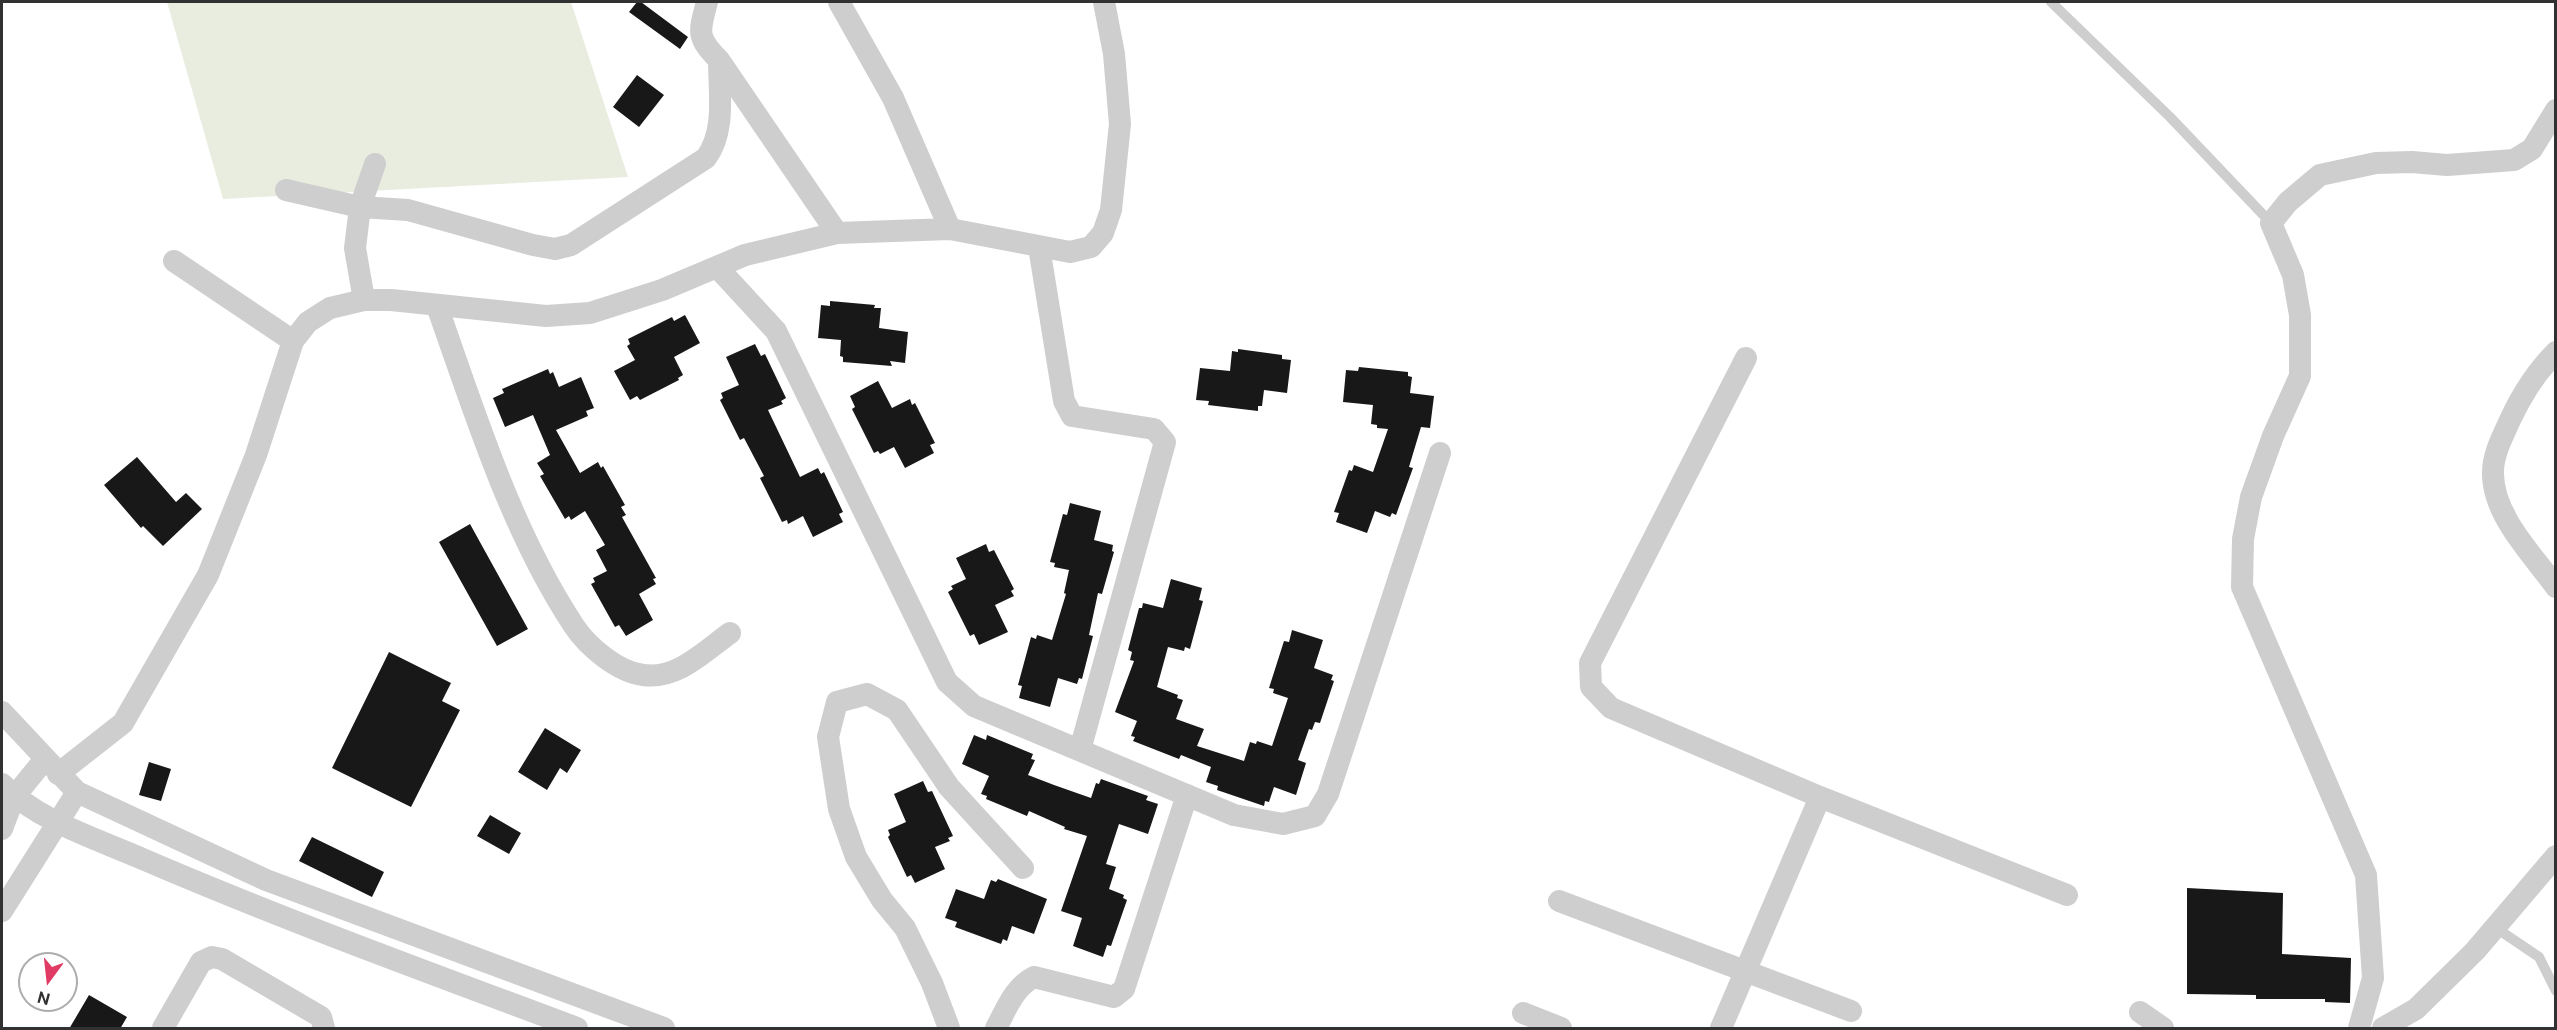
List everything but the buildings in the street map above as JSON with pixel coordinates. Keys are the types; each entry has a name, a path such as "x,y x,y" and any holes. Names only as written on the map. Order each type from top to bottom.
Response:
{"street":[{"path":"707,2 700,27 704,44 719,60 837,233"},
{"path":"839,2 893,98 950,229"},
{"path":"8,791 123,723 208,575 256,455 293,341 308,322 330,308 364,300 391,300 546,316 590,313 662,290 745,255 837,233 950,229 1070,252 1091,247 1102,233 1111,210 1120,124 1114,54 1104,2"},
{"path":"286,190 360,207 408,210 533,246 555,249 571,245 706,158 716,145 719,129 719,60"},
{"path":"2359,1029 2373,978 2366,875 2242,587 2243,539 2251,497 2273,436 2300,376 2300,315 2293,275 2271,223 2288,202 2320,175 2376,163 2412,162 2447,165 2514,160 2532,149 2556,110"},
{"path":"364,300 355,248 360,207 375,164"},
{"path":"1039,247 1064,401 1071,416 1154,429 1165,442 1080,750"},
{"path":"174,261 293,341"},
{"path":"717,267 776,331 947,682 974,706 1234,815 1283,824 1315,816 1328,794 1440,453"},
{"path":"437,306 481,430 529,545 575,628 602,655 623,669 644,675 674,672 730,633"},
{"path":"2556,352 2540,368 2523,392 2496,453 2493,473 2497,495 2523,548 2556,587"},
{"path":"1746,358 1590,663 1591,687 1611,708 1820,797 2067,895"},
{"path":"949,1029 932,983 904,928 882,900 856,857 839,808 828,737 837,702 867,694 897,710 949,787 1023,868"},
{"path":"2,712 77,792 266,880 664,1029"},
{"path":"8,791 57,821 245,903 577,1029"},
{"path":"2,829 8,791"},
{"path":"2,911 77,792"},
{"path":"996,1029 1015,993 1025,982 1034,977 1114,997 1124,989 1187,795"},
{"path":"1721,1029 1820,797"},
{"path":"2383,1029 2416,1010 2496,928 2556,856"},
{"path":"1558,901 1747,970 1851,1011"},
{"path":"163,1029 201,962 212,957 222,959 321,1017 324,1029"},
{"path":"2140,1012 2163,1029"},
{"path":"1523,1013 1561,1029"}],"lane":[{"path":"2057,4 2179,125 2271,223"},
{"path":"2496,928 2539,957 2556,991"}],"shaded area":[{"path":"167,2 571,2 628,177 223,199"}]}
